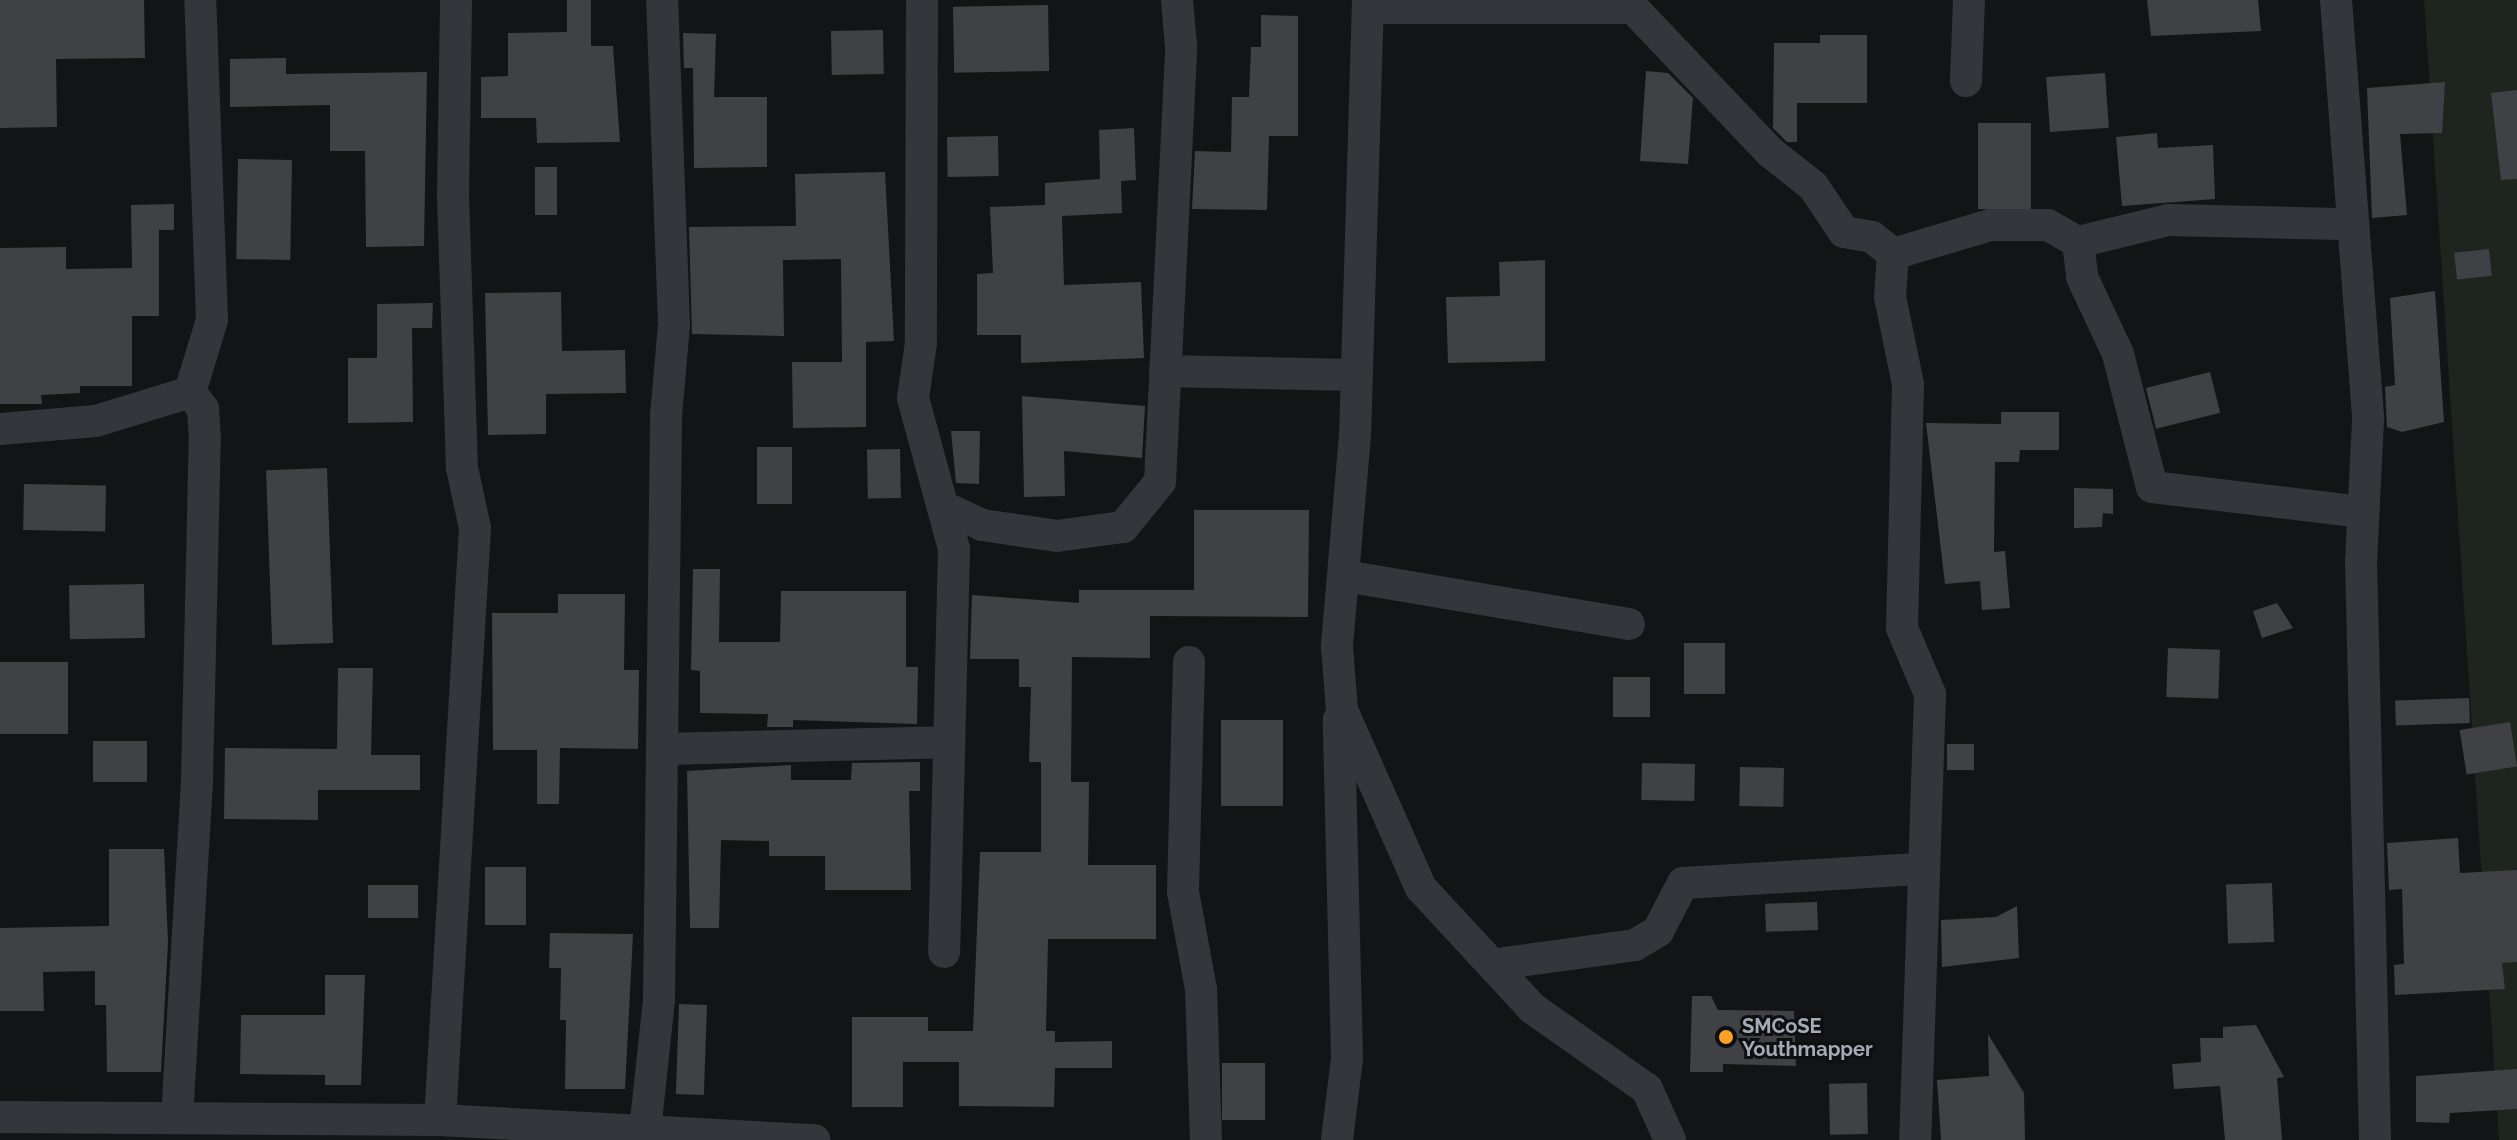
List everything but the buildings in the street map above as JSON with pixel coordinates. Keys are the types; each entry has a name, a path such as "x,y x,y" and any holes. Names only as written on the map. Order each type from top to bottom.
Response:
{"street":[{"path":"190,392 212,320 200,0"},
{"path":"440,1120 475,528 462,468 453,211 456,0"},
{"path":"644,1134 659,1000 665,749 666,416 674,324 662,0"},
{"path":"922,0 921,343 913,398 938,497 948,509 982,525 1057,536 1123,527 1160,482 1181,46 1177,0"},
{"path":"1966,81 1969,0"},
{"path":"2336,0 2368,420 2361,512 2375,1140"},
{"path":"1337,1140 1347,1059 1342,710 1337,647 1345,576 1355,375 1368,4 1634,4 1770,152 1813,186 1844,232 1872,237 1893,254"},
{"path":"1893,254 1990,225 2048,225 2078,242 2168,220 2351,224"},
{"path":"2078,242 2082,277 2118,354 2152,487 2361,512"},
{"path":"1893,254 1890,297 1908,384 1902,628 1930,694 1918,869 1915,1140"},
{"path":"1165,371 1355,375"},
{"path":"0,429 96,421 190,392"},
{"path":"177,1118 197,781 205,438 203,409 190,392"},
{"path":"944,952 946,742 954,549 948,509"},
{"path":"1345,576 1629,624"},
{"path":"1189,662 1183,892 1201,989 1206,1140"},
{"path":"1342,710 1421,888 1497,964 1532,1008 1647,1089 1670,1140"},
{"path":"665,749 946,742"},
{"path":"1497,964 1635,945 1658,931 1683,883 1918,869"},
{"path":"0,1117 177,1118 308,1132 440,1120 644,1134 814,1140"}],"shaded area":[{"path":"2424,0 2517,0 2517,1140 2499,1140"}],"place":[{"name":"SMCoSE Youthmapper","path":"1726,1037"}]}
